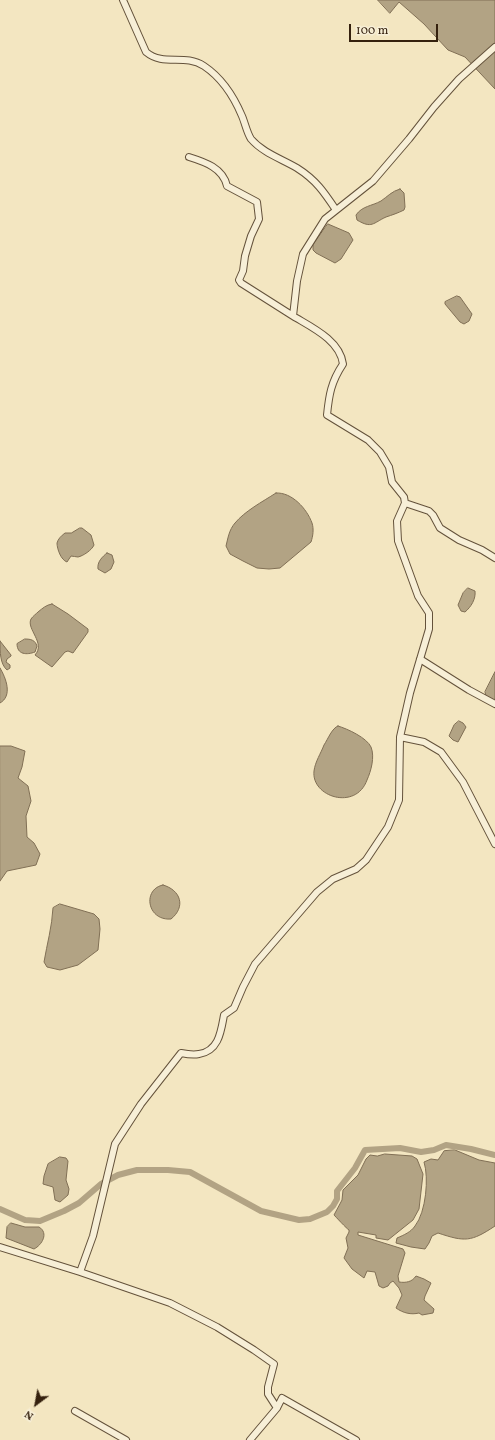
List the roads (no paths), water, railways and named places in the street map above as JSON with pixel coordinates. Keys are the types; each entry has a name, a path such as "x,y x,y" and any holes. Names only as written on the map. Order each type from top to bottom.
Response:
{"street":[{"path":"123,0 146,52 153,58 158,59 185,59 202,65 212,72 234,98 251,138 270,154 297,168 315,182 323,189 336,210"},
{"path":"293,316 297,281 303,254 324,219 373,181 459,79 495,46"},
{"path":"80,1272 93,1236 115,1144 141,1104 181,1053 199,1055 210,1050 219,1039 224,1015 234,1008 255,964 317,892 334,878 356,869 366,860 388,827 399,800 400,737 410,693 429,629 430,613 418,596 398,541 397,521 405,503 404,497 392,482 389,467 380,452 368,440 327,415 330,390 343,364 340,352 324,335 241,283 239,280 243,271 245,256 251,236 259,219 257,202 227,186 226,179 222,173 201,161 189,157"},
{"path":"405,503 429,511 440,528 459,540 482,550 495,558"},
{"path":"420,659 469,690 495,704"},
{"path":"400,737 424,742 441,752 463,782 495,844"},
{"path":"0,1247 80,1272 170,1303 217,1327 274,1364 268,1387 268,1394 277,1408"},
{"path":"250,1440 277,1408 282,1398 356,1440"},
{"path":"75,1411 126,1440"}],"waterway":[{"path":"0,1209 25,1220 40,1221 79,1203 101,1184 118,1175 137,1170 168,1170 190,1172 261,1211 299,1220 310,1219 327,1212 333,1206 337,1199 337,1191 355,1168 365,1150 400,1148 421,1152 434,1150 446,1145 495,1155"}]}
